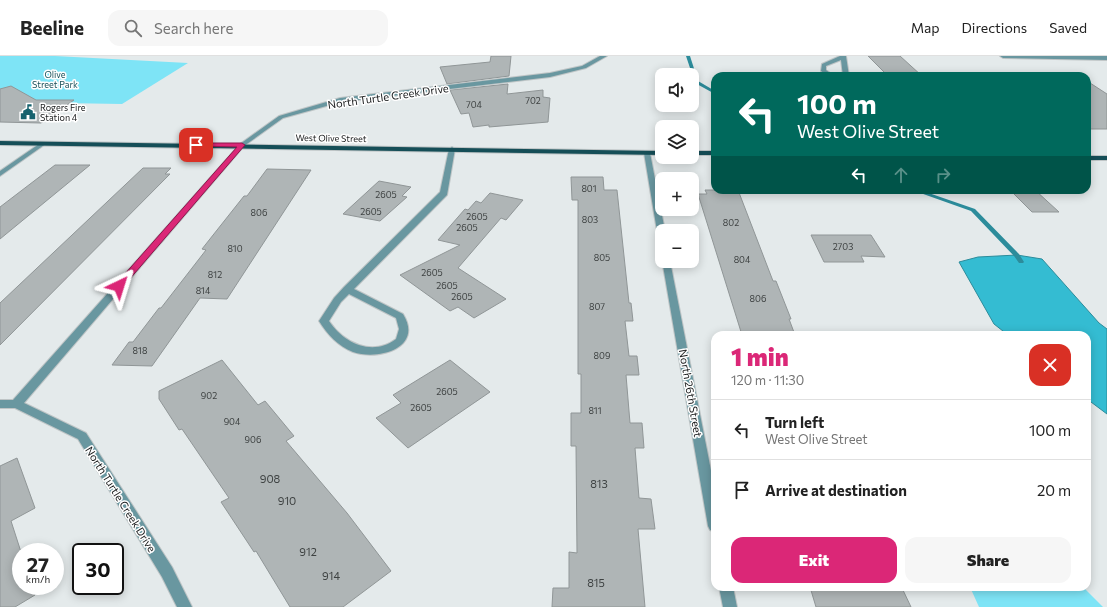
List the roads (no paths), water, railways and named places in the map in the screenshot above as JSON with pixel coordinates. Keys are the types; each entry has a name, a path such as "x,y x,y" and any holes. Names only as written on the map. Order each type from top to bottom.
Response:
{"main road":[{"name":"West Olive Street","path":"0,143 242,145 655,153"},
{"path":"699,153 711,154"},
{"path":"1091,158 1107,158"}],"street":[{"name":"North Turtle Creek Drive","path":"184,607 167,572 82,436 16,404 242,145 281,117 340,100 550,75 584,67 604,56"},
{"path":"1004,56 1107,58"},
{"path":"826,72 823,70 824,65 843,57 845,72"},
{"path":"0,174 44,143"},
{"path":"347,290 400,316 404,328 403,338 396,346 378,351 357,350 331,332 324,321 337,300 347,290 444,193 452,149"},
{"path":"646,153 660,224"},
{"name":"North 26th Street","path":"667,268 711,504"},
{"path":"0,404 16,404"},
{"path":"727,591 730,607"}],"waterway":[{"path":"688,56 696,82 711,91"},
{"path":"927,194 973,210 1017,255 1021,262"}],"place":[{"name":"Rogers Fire Station 4","path":"28,112"}],"park label":[{"name":"Olive Street Park","path":"55,80"}]}
